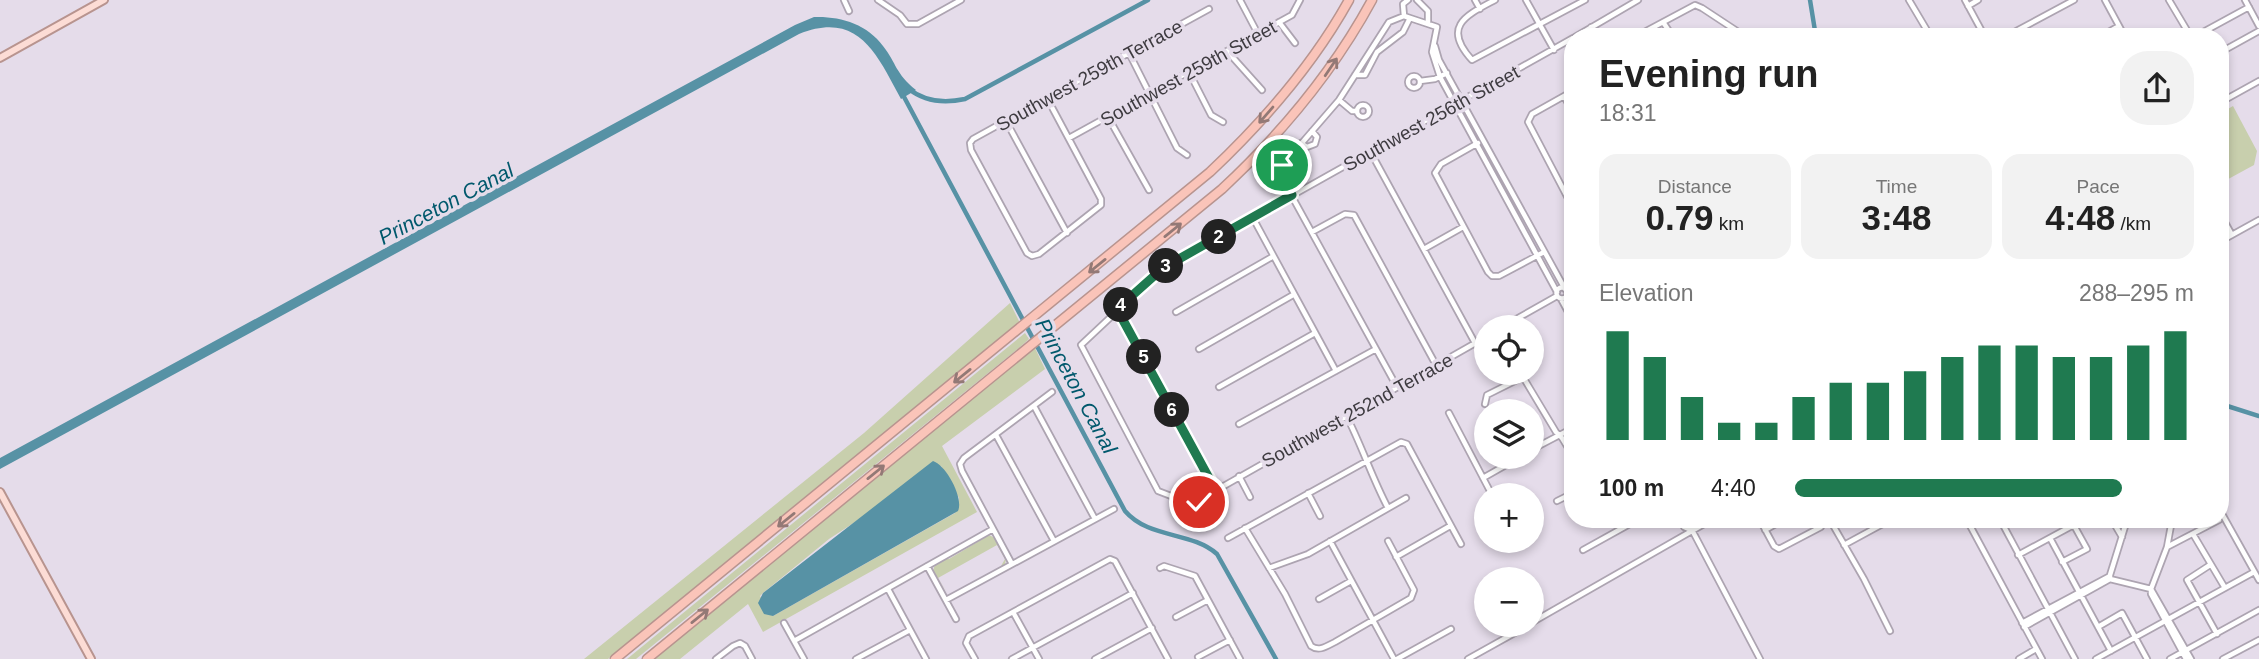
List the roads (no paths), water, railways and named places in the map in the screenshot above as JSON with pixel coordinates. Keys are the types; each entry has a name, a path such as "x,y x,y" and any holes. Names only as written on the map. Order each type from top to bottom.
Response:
{"highway":[{"path":"615,659 1190,190 1270,111 1310,60 1349,0"},
{"path":"647,659 1199,209 1244,169 1322,80 1373,0"}],"main road":[{"path":"0,58 104,0"},
{"path":"0,492 91,659"}],"street":[{"path":"844,0 849,11"},
{"path":"878,0 900,15 907,24 918,24 961,0"},
{"path":"1240,0 1258,34"},
{"name":"Southwest 259th Street","path":"1069,138 1292,15 1300,0"},
{"path":"1404,16 1403,4 1408,0"},
{"path":"1417,0 1427,11 1428,23"},
{"path":"1475,0 1480,9"},
{"path":"1495,0 1465,16 1461,22 1459,38 1464,51 1472,60 1584,0"},
{"path":"1526,0 1553,50"},
{"name":"Southwest 256th Street","path":"1591,27 1638,0"},
{"path":"1978,0 1966,3 1980,28"},
{"path":"2022,28 2074,0"},
{"path":"2105,0 2119,26 2116,28"},
{"path":"2229,47 2259,29 2245,0"},
{"path":"1909,1 1926,28"},
{"path":"2172,1 2186,28"},
{"path":"1652,28 1695,5 1732,28"},
{"path":"2210,28 2249,7"},
{"name":"Southwest 259th Terrace","path":"1067,233 1038,254 1032,256 1027,253 971,150 972,139 1209,9"},
{"path":"1397,387 1286,181 1286,164 1339,100 1389,22 1404,16 1437,27 1433,59 1440,76 1564,305"},
{"path":"1355,75 1365,75 1377,51 1403,32 1410,18"},
{"path":"1279,22 1295,43"},
{"path":"1663,22 1667,28"},
{"path":"1434,42 1447,73 1483,141 1564,287"},
{"name":"Southwest 256th Street","path":"1192,504 1158,491 1081,349 1083,341 1163,268 1564,43"},
{"path":"1227,51 1262,90"},
{"path":"1129,53 1177,148 1187,155"},
{"path":"1189,72 1212,115 1223,122"},
{"path":"1420,81 1447,73"},
{"path":"2229,98 2259,81"},
{"path":"1564,96 1532,114 1528,120 1530,130 1564,192"},
{"path":"1006,121 1067,233 1101,205 1101,199 1047,98"},
{"path":"1339,100 1352,111 1356,111"},
{"path":"1108,117 1149,190"},
{"path":"1301,143 1307,147 1315,144 1317,137 1312,131"},
{"path":"1483,141 1443,163 1436,170 1436,177 1492,276 1500,276 1544,251"},
{"path":"1370,151 1474,341"},
{"path":"1312,232 1348,213 1357,219 1436,365"},
{"path":"1252,218 1336,371"},
{"path":"2229,237 2259,220"},
{"path":"1424,249 1464,227"},
{"path":"2229,230 2232,235"},
{"path":"1176,312 1272,257"},
{"path":"1523,315 1558,295 1561,288 1564,290"},
{"path":"1199,349 1293,295"},
{"path":"1558,295 1564,298"},
{"path":"1117,309 1216,491"},
{"path":"1219,387 1315,333"},
{"name":"Southwest 252nd Terrace","path":"1192,504 1474,344"},
{"path":"1239,424 1376,349"},
{"path":"1486,399 1487,395 1523,377 1538,399"},
{"path":"1012,564 960,464 964,458 1052,392"},
{"path":"1034,406 1095,519"},
{"path":"1544,410 1564,443"},
{"path":"1449,413 1486,483"},
{"path":"1346,415 1361,442 1372,478 1388,509"},
{"path":"1544,443 1564,432"},
{"path":"996,435 1054,541"},
{"path":"1228,538 1397,442 1404,442 1461,544"},
{"path":"1483,478 1499,469"},
{"path":"1239,476 1250,497"},
{"path":"1308,493 1320,516"},
{"path":"1269,568 1308,554 1406,498"},
{"path":"1558,501 1564,498"},
{"path":"946,600 1114,509"},
{"path":"1396,557 1450,526"},
{"path":"1245,528 1315,649 1323,648 1374,620 1414,594 1388,541"},
{"path":"1583,550 1623,528"},
{"path":"1687,528 1692,530 1760,659"},
{"path":"1544,616 1696,528"},
{"path":"1769,528 1765,530 1774,547 1778,549 1813,528"},
{"path":"1834,528 1890,631"},
{"path":"1844,545 1875,528"},
{"path":"1971,528 2042,659"},
{"path":"2004,528 2075,659"},
{"path":"2018,555 2064,528"},
{"path":"2062,562 2087,549 2075,528"},
{"path":"2116,528 2122,538"},
{"path":"2110,578 2125,528"},
{"path":"2170,528 2151,589 2188,659"},
{"path":"2166,547 2203,528"},
{"path":"2228,528 2259,580"},
{"path":"794,641 993,529"},
{"path":"2193,534 2225,588"},
{"path":"2050,538 2111,651"},
{"path":"1330,541 1395,659 1451,629"},
{"path":"975,659 966,641 969,636 1110,560 1115,561 1168,659"},
{"path":"2210,565 2188,578 2217,634"},
{"path":"928,566 956,619"},
{"path":"1160,568 1172,567 1194,574 1240,659"},
{"path":"2096,659 2255,572"},
{"path":"2023,625 2110,578 2151,589"},
{"path":"1319,599 1351,581"},
{"path":"888,589 926,659"},
{"path":"1012,659 1133,593"},
{"path":"1176,617 1208,600"},
{"path":"2169,659 2259,610"},
{"path":"1013,612 1039,659"},
{"path":"2098,626 2122,613 2147,659"},
{"path":"784,623 804,659"},
{"path":"1096,659 1152,628"},
{"path":"856,659 910,630"},
{"path":"1468,659 1477,657 1509,637"},
{"path":"1198,657 1230,640"},
{"path":"2223,659 2259,640"},
{"path":"716,659 741,643 752,659"},
{"path":"2019,659 2037,649"}],"water":[{"name":"Princeton Canal","path":"814,17 843,20 869,32 877,38 904,78 916,90 901,99 874,53 864,41 851,32 837,28 820,28 799,34 0,469 0,458"},
{"path":"933,461 953,483 958,498 958,511 773,616 764,614 758,603 763,593"}],"waterway":[{"name":"Princeton Canal","path":"909,89 922,97 936,100 965,99 1148,0"},
{"name":"Princeton Canal","path":"1810,0 1815,28"},
{"name":"Princeton Canal","path":"903,95 1125,511 1146,526 1195,542 1217,554 1276,659"},
{"name":"Princeton Canal","path":"2229,407 2259,416"}]}
